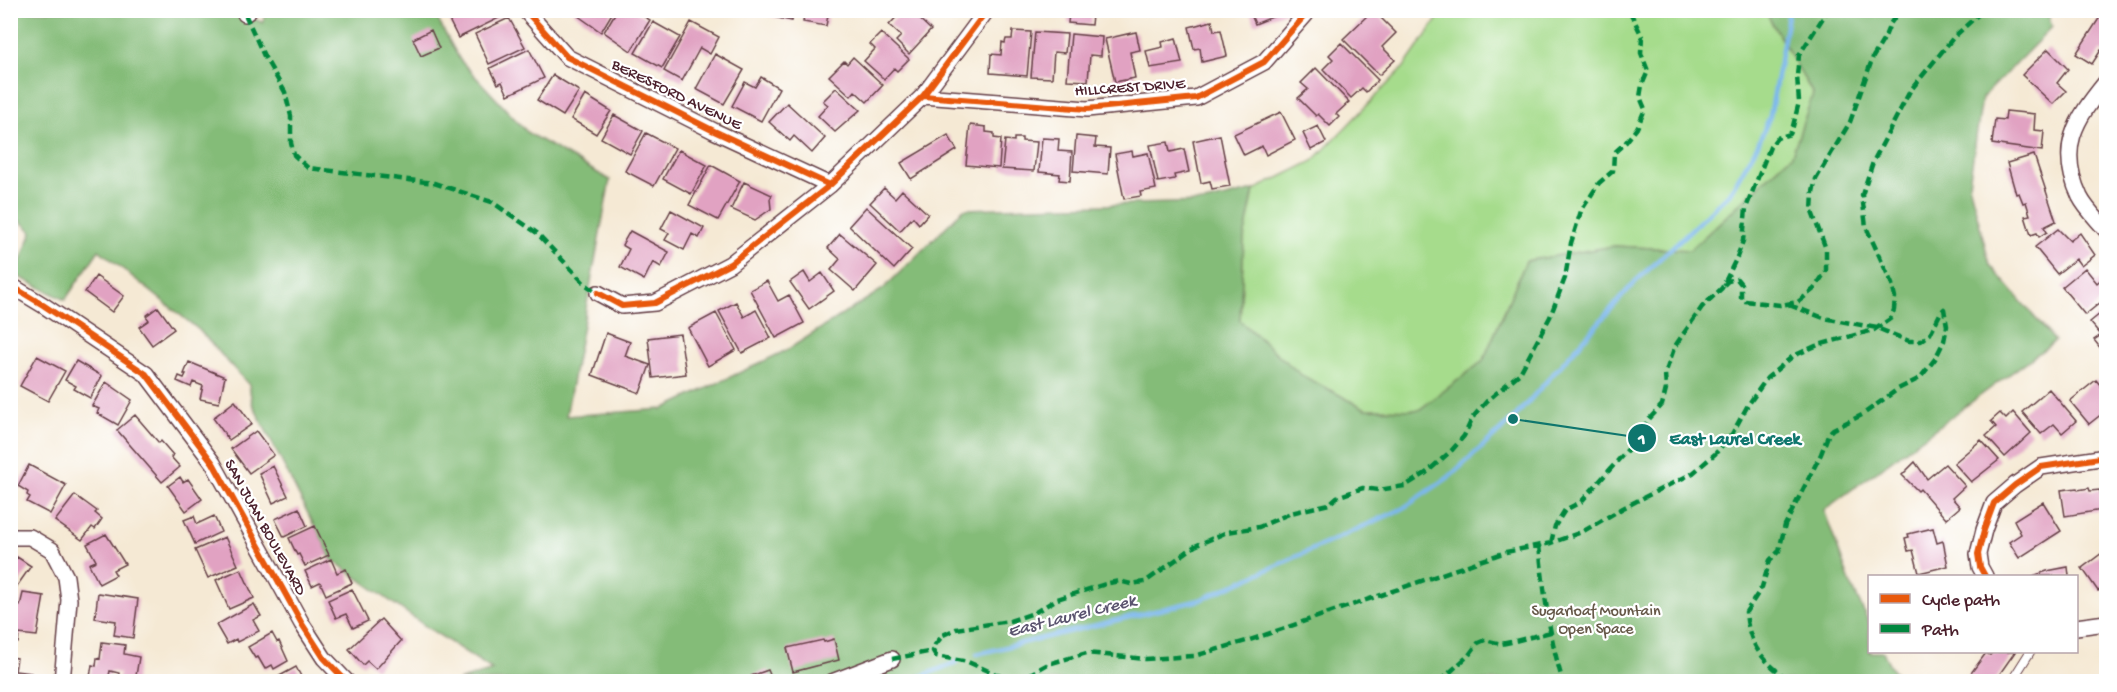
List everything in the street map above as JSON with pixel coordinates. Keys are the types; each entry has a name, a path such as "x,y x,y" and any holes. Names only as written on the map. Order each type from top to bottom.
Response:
{"street":[{"name":"BERESFORD AVENUE","path":"525,10 567,57 714,131 830,185"},
{"path":"598,294 622,306 655,303 730,264 830,185 923,96 987,10"},
{"name":"HILLCREST DRIVE","path":"923,96 1087,109 1196,98 1264,62 1306,14 1306,10"},
{"path":"2106,82 2079,119 2069,146 2071,170 2080,199 2106,230"},
{"name":"SAN JUAN BOULEVARD","path":"10,285 146,375 213,463 302,624 324,658 347,681"},
{"path":"1984,575 1980,567 1978,554 1994,503 2041,467 2106,457"},
{"path":"10,537 30,537 52,550 66,577 69,600 62,681"},
{"path":"2078,627 2106,623"},
{"path":"832,681 892,659"}],"lane":[{"path":"2011,681 2029,653"}],"green space":[{"name":"Sugarloaf Mountain Open Space","path":"11,11 239,11 263,23 265,11 433,11 460,60 528,133 610,180 566,416 663,409 787,350 883,289 964,209 1205,202 1254,190 1244,238 1240,321 1301,375 1366,409 1419,410 1483,361 1526,261 1614,246 1690,250 1792,155 1813,94 1765,11 2047,11 2052,27 1982,98 1969,184 1990,265 2055,341 1824,510 1850,582 1868,621 1868,653 1884,653 1893,671 1904,681 458,681 493,670 428,628 331,559 252,403 249,385 199,330 99,250 65,300 15,275 32,232 11,213"},
{"path":"1443,11 1765,11 1813,94 1792,155 1690,250 1614,246 1526,261 1483,361 1419,410 1366,409 1301,375 1240,321 1244,238 1254,190 1313,161 1404,67"}],"building":[{"path":"444,10 495,10 499,18 458,38"},
{"path":"575,10 614,10 601,32 574,13"},
{"path":"617,10 637,10 636,12 650,20 631,51 604,32"},
{"path":"761,10 794,10 792,21 760,14"},
{"path":"805,10 829,10 826,26 803,22"},
{"path":"903,10 910,10 931,30 909,54 896,41 901,36 889,25"},
{"path":"1064,10 1106,10 1105,16 1092,15 1091,25 1068,23 1069,13 1064,13"},
{"path":"1249,10 1285,10 1285,12 1255,24"},
{"path":"1375,12 1396,33 1382,47 1395,60 1379,75 1343,39 1369,14 1371,16"},
{"path":"2100,17 2106,21 2106,49 2104,53 2101,50 2092,64 2076,54"},
{"path":"509,18 525,47 489,64 475,34"},
{"path":"1212,21 1214,31 1221,30 1227,56 1202,62 1200,48 1194,49 1189,27"},
{"path":"653,22 680,37 662,68 635,53"},
{"path":"691,22 719,37 710,54 700,48 682,81 664,71"},
{"path":"431,30 439,48 421,56 413,39"},
{"path":"1013,31 1031,32 1027,76 990,73 991,54 1001,55 1002,42 1005,43 1006,39 1012,39"},
{"path":"1035,32 1067,34 1065,53 1054,52 1052,78 1031,77"},
{"path":"1136,32 1140,50 1130,52 1135,78 1115,82 1105,39"},
{"path":"881,33 909,59 897,71 894,68 884,79 864,61 875,49 870,44"},
{"path":"1071,34 1102,37 1101,56 1090,55 1088,81 1067,80"},
{"path":"1176,38 1182,63 1150,68 1146,51 1163,47 1162,42"},
{"path":"1341,43 1378,80 1366,92 1362,88 1351,98 1323,69 1333,59 1329,55"},
{"path":"529,49 544,78 508,95 502,82 498,84 490,68"},
{"path":"2048,49 2068,69 2057,83 2066,91 2053,104 2022,75"},
{"path":"715,54 744,70 724,104 696,89"},
{"path":"853,57 883,85 867,102 855,91 851,96 829,76 844,61 847,64"},
{"path":"1316,68 1349,102 1336,114 1339,117 1330,126 1298,98 1308,89 1301,83"},
{"path":"553,75 579,91 563,116 537,100"},
{"path":"761,77 779,88 761,121 732,106 745,82 755,87"},
{"path":"836,88 860,110 835,132 818,116 828,105 823,101"},
{"path":"585,95 611,111 596,134 571,119"},
{"path":"787,103 825,138 812,153 794,136 790,141 769,122"},
{"path":"2006,111 2035,114 2034,130 2044,131 2042,151 1992,144 1995,119 2005,120"},
{"path":"1281,112 1295,140 1266,155 1262,146 1244,155 1234,134"},
{"path":"614,115 643,131 630,154 601,138"},
{"path":"970,125 986,127 986,132 994,133 994,138 1001,139 999,168 966,165"},
{"path":"1318,126 1326,142 1311,150 1303,133"},
{"path":"646,133 675,148 654,186 625,171"},
{"path":"948,135 957,150 911,179 901,163"},
{"path":"1220,135 1230,186 1212,189 1210,181 1201,183 1193,141"},
{"path":"1076,136 1096,138 1095,147 1110,148 1108,174 1073,171"},
{"path":"1014,138 1037,142 1034,171 1002,169 1005,140 1014,141"},
{"path":"1042,138 1059,139 1058,151 1072,152 1070,181 1059,180 1060,174 1039,172"},
{"path":"1168,142 1170,152 1184,149 1189,172 1174,175 1175,179 1158,182 1150,145"},
{"path":"679,150 707,165 691,194 663,179"},
{"path":"1132,151 1133,156 1148,153 1156,189 1140,192 1141,196 1124,199 1115,154"},
{"path":"2034,155 2056,221 2044,227 2047,232 2039,237 2037,233 2031,235 2025,216 2030,215 2026,202 2023,203 2019,193 2016,194 2007,163"},
{"path":"711,165 740,181 718,220 689,205"},
{"path":"744,182 772,195 771,209 755,220 731,209"},
{"path":"884,188 895,198 902,190 928,214 919,224 913,217 900,231 870,203"},
{"path":"866,207 912,249 894,269 849,226"},
{"path":"671,210 704,228 699,238 692,234 684,250 665,240 669,233 661,229"},
{"path":"10,224 16,227 18,233 10,246"},
{"path":"2058,229 2070,241 2080,233 2095,255 2081,266 2076,259 2057,274 2035,247"},
{"path":"630,231 669,252 661,267 653,262 644,280 620,267 629,249 622,245"},
{"path":"840,234 877,265 855,291 831,270 840,259 828,248"},
{"path":"2085,268 2097,283 2106,275 2106,298 2085,315 2062,287"},
{"path":"804,272 810,282 822,273 834,291 809,309 790,282"},
{"path":"96,276 124,296 112,312 85,292"},
{"path":"767,281 778,301 789,295 804,323 776,338 750,290"},
{"path":"736,302 744,317 756,310 771,338 742,353 719,311"},
{"path":"158,307 174,329 152,345 139,327 149,320 146,316"},
{"path":"2106,309 2106,355 2094,340 2101,335 2090,322"},
{"path":"716,313 736,350 708,366 688,328"},
{"path":"606,333 630,342 625,356 650,365 640,393 592,375"},
{"path":"680,334 686,374 653,378 648,338"},
{"path":"37,356 65,371 48,401 20,386"},
{"path":"76,361 102,376 90,398 74,389 76,386 65,380"},
{"path":"189,362 225,377 219,403 200,399 203,386 193,382 191,387 177,381 179,376 184,378"},
{"path":"2096,380 2106,392 2106,418 2103,413 2089,424 2070,401"},
{"path":"106,382 132,400 118,425 97,413 99,409 92,406"},
{"path":"2049,389 2076,421 2062,433 2054,424 2041,434 2022,412"},
{"path":"235,401 252,424 229,440 213,418"},
{"path":"2013,412 2031,433 2005,457 1986,436 1996,427 1991,421 2000,413 2006,419"},
{"path":"135,415 159,443 161,441 180,467 162,482 117,430"},
{"path":"256,431 274,455 249,473 231,449"},
{"path":"1981,440 1999,460 1971,482 1954,463"},
{"path":"1915,462 1927,479 1945,464 1965,486 1952,498 1960,507 1946,519 1920,489 1918,491 1902,475"},
{"path":"29,465 66,485 50,514 27,502 30,497 27,495 28,492 18,486"},
{"path":"273,466 288,496 273,503 259,473"},
{"path":"180,477 183,482 188,479 202,499 186,511 168,486"},
{"path":"2077,488 2078,490 2089,488 2090,491 2100,490 2103,510 2065,516 2061,490"},
{"path":"75,495 97,511 95,513 102,519 95,529 92,527 82,540 55,521"},
{"path":"2043,502 2061,531 2019,558 2009,542 2021,534 2014,520"},
{"path":"299,508 307,526 284,537 275,519"},
{"path":"194,516 197,524 214,516 221,532 195,544 184,520"},
{"path":"315,526 329,555 305,566 289,538"},
{"path":"1933,528 1937,543 1943,541 1948,566 1919,573 1913,550 1908,551 1905,538 1909,537 1908,534"},
{"path":"106,534 125,564 113,570 116,575 99,584 89,564 96,561 87,544"},
{"path":"225,537 238,565 208,578 195,550"},
{"path":"2106,550 2106,587 2098,591 2082,568"},
{"path":"17,557 31,566 10,596 10,566"},
{"path":"331,559 337,573 346,569 352,583 326,595 320,582 312,586 305,571"},
{"path":"2068,567 2069,575 2036,575"},
{"path":"241,569 254,598 229,609 216,580"},
{"path":"352,589 368,621 353,628 346,614 336,618 328,600"},
{"path":"23,593 44,596 37,636 19,634 18,643 10,642 10,605 20,606"},
{"path":"98,593 138,599 133,638 114,635 116,621 95,618"},
{"path":"254,604 261,616 253,620 259,631 237,642 236,639 227,644 216,625"},
{"path":"381,619 401,641 376,669 367,661 363,665 349,649"},
{"path":"272,633 277,642 279,641 288,661 274,669 272,665 265,669 248,647"},
{"path":"834,639 839,660 793,672 787,648"},
{"path":"102,642 125,645 124,654 139,657 135,682 118,682 119,673 110,671 108,680 90,677 92,665 96,666 97,658 100,659"},
{"path":"1986,653 1990,655 1992,653 2014,653 1994,682 1975,682 1968,677"},
{"path":"10,657 17,658 15,671 31,673 29,682 10,682"},
{"path":"296,667 304,682 277,682 276,678"},
{"path":"768,670 773,682 753,682 751,676"}],"waterway":[{"name":"East Laurel Creek","path":"977,654 1200,600 1402,509 1449,477 1513,419 1635,282 1730,193 1758,144 1770,116 1789,10"},
{"name":"East Laurel Creek","path":"907,682 957,662"}],"marked path":[{"path":"1014,682 968,662 936,656 933,651 935,645 943,635 956,629 1010,621 1034,613 1057,599 1109,583 1145,582 1195,546 1227,532 1259,527 1291,513 1329,504 1337,497 1363,488 1378,490 1405,486 1426,473 1452,450 1464,436 1473,417 1487,401 1520,373 1550,317 1565,278 1571,243 1581,211 1599,183 1613,171 1614,153 1637,128 1645,109 1640,97 1648,71 1641,53 1642,36 1629,10"},
{"path":"1551,543 1555,526 1565,510 1581,502 1629,448 1662,405 1666,389 1665,374 1675,346 1702,307 1722,288 1743,241 1746,208 1770,147 1777,138 1790,134 1792,130 1799,102 1797,76 1799,55 1828,10"},
{"path":"1724,285 1728,281 1737,279 1741,284 1741,299 1780,305 1798,302 1814,289 1826,271 1826,249 1812,212 1816,179 1850,122 1873,57 1900,10"},
{"path":"1016,682 1048,664 1087,653 1145,659 1194,656 1250,640 1506,552 1551,543 1582,532 1623,508 1693,473 1715,454 1732,434 1748,405 1767,378 1793,356 1818,345 1874,330 1890,319 1894,310 1895,297 1892,284 1866,227 1862,195 1873,162 1910,91 1953,38 1983,10"},
{"path":"245,14 264,56 285,92 291,116 291,143 294,155 308,168 434,183 492,202 537,233 585,284 598,293"},
{"path":"1789,305 1824,318 1877,328 1909,341 1921,341 1930,334 1944,309 1947,326 1944,341 1935,359 1920,378 1898,389 1862,415 1829,433 1821,454 1785,525 1779,551 1770,560 1762,587 1746,612 1754,644 1766,660 1791,682"},
{"path":"1539,545 1545,597 1563,682"},
{"path":"1439,682 1469,655 1478,643 1485,640 1501,644 1551,632"},
{"path":"892,659 933,651"}],"cycle path":[{"path":"525,10 567,57 714,131 830,185"},
{"path":"598,293 622,306 655,303 730,264 830,185 923,96 987,10"},
{"path":"923,96 1087,109 1196,98 1264,62 1306,14 1306,10"},
{"path":"10,285 146,374 213,463 302,624 324,658 347,682"},
{"path":"1984,575 1980,567 1978,554 1994,503 2041,467 2106,457"}],"place":[{"name":"East Laurel Creek","path":"1513,419"}]}
